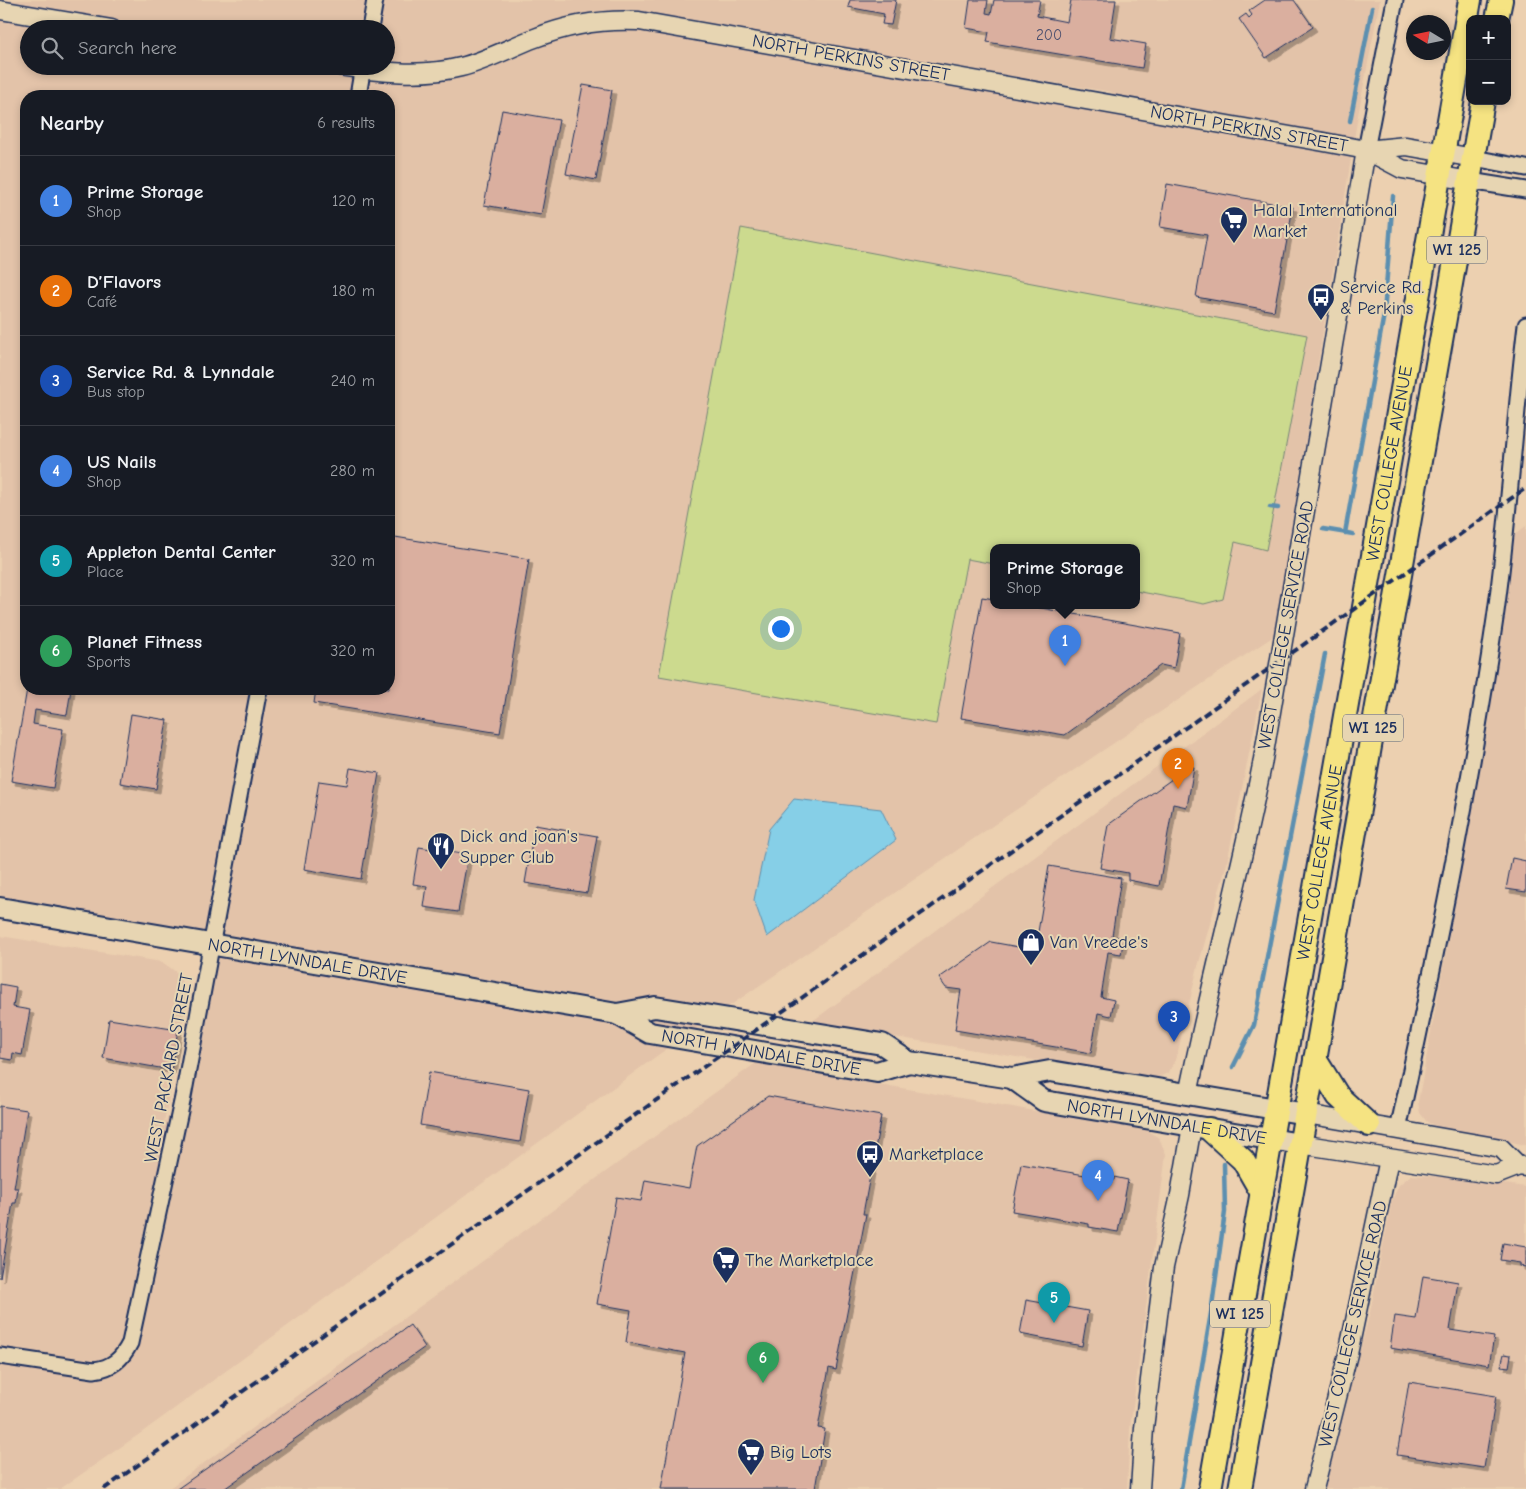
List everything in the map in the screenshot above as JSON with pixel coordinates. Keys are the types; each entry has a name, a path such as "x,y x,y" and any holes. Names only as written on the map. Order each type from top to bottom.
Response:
{"main road":[{"name":"WEST COLLEGE AVENUE","path":"1210,1489 1470,0"},
{"path":"1499,15 1501,0"},
{"name":"WEST COLLEGE AVENUE","path":"1240,1489 1482,105"},
{"name":"NORTH LYNNDALE DRIVE","path":"0,908 617,1014 650,1033 877,1072 909,1062"},
{"name":"NORTH LYNNDALE DRIVE","path":"617,1014 655,1007 882,1044 909,1062 1012,1078 1050,1071 1306,1114"},
{"path":"1315,1059 1338,1096 1369,1125"},
{"name":"NORTH LYNNDALE DRIVE","path":"1012,1078 1044,1101 1300,1144"},
{"path":"1200,1128 1243,1160 1262,1193"}],"street":[{"path":"372,20 375,0"},
{"name":"WEST COLLEGE SERVICE ROAD","path":"1188,1095 1206,1002 1245,848 1262,765 1366,150 1395,0"},
{"path":"0,10 59,20"},
{"name":"NORTH PERKINS STREET","path":"395,70 418,72 461,67 567,26 589,21 639,21 1366,150"},
{"path":"359,90 362,75"},
{"path":"1366,150 1406,146 1526,168"},
{"path":"1366,150 1402,169 1526,190"},
{"path":"1398,1130 1454,863 1483,700 1505,542 1526,325"},
{"name":"WEST PACKARD STREET","path":"0,1356 88,1370 106,1368 119,1361 130,1343 136,1324 183,1097 257,695"},
{"path":"1306,1114 1501,1148 1522,1166"},
{"path":"1140,1489 1144,1428 1164,1267 1180,1195 1200,1128"},
{"path":"1300,1144 1496,1175 1522,1166"},
{"name":"WEST COLLEGE SERVICE ROAD","path":"1314,1489 1348,1354 1389,1159"}],"shaded area":[{"path":"0,0 1380,0 1358,115 1274,636 1096,755 658,1055 141,1433 60,1489 0,1489 0,936 162,962 179,974 187,999 164,1123 183,1097 212,943 0,908","holes":["882,56 1112,92 1111,102"]},
{"path":"1526,526 1526,1145 1438,1127 1427,1122 1420,1113 1418,1102 1491,710 1482,709 1505,542"},
{"path":"1262,689 1227,863 1197,970 1176,1060 1168,1073 1156,1078 1138,1077 810,1023"},
{"path":"756,1063 1146,1130 1159,1138 1166,1154 1130,1429 1127,1489 168,1489"},
{"path":"1411,1175 1463,1178 1526,1187 1526,1489 1324,1489 1370,1312 1392,1200 1399,1185"}],"green space":[{"path":"741,228 1307,335 1266,550 1235,542 1223,599 1204,604 1140,592 1140,544 990,544 990,563 967,559 936,724 659,676"}],"water":[{"path":"794,799 881,809 896,840 767,937 754,900 769,829"}],"building":[{"path":"850,0 896,0 891,25 882,24 884,14 848,7"},
{"path":"970,0 988,0 986,13 991,14 994,0 1040,0 1037,16 1067,22 1071,0 1116,0 1110,38 1146,44 1142,68 987,42 989,32 966,28"},
{"path":"1265,0 1294,0 1313,27 1266,58 1239,19 1246,14 1249,18 1252,15 1249,11"},
{"path":"583,85 612,90 596,180 566,174"},
{"path":"502,110 559,120 541,215 484,205"},
{"path":"1167,184 1293,207 1274,311 1196,297 1207,235 1160,227"},
{"path":"395,537 529,559 500,733 314,703 315,695 395,695"},
{"path":"982,597 990,598 990,609 1046,609 1180,633 1174,668 1161,665 1065,735 961,718"},
{"path":"26,695 70,695 67,715 35,710 33,724 63,729 53,788 11,781"},
{"path":"131,714 167,720 156,789 120,783"},
{"path":"1190,766 1194,767 1187,807 1173,804 1159,886 1128,880 1128,873 1100,868 1108,825"},
{"path":"350,768 379,773 361,879 304,869 319,781 347,785"},
{"path":"535,825 597,836 587,893 525,883"},
{"name":"Dick and joan's Supper Club","path":"419,847 468,855 458,912 424,907 427,886 413,884"},
{"path":"1512,858 1526,861 1526,892 1506,889"},
{"name":"Van Vreede's","path":"1049,866 1121,878 1112,936 1124,938 1121,954 1108,952 1101,997 1114,1000 1111,1016 1098,1013 1091,1053 955,1030 961,990 946,988 939,978 991,942 1035,950"},
{"path":"0,984 16,987 13,1007 30,1010 22,1055 13,1053 12,1060 0,1058"},
{"path":"109,1019 178,1030 171,1070 103,1058"},
{"path":"429,1072 529,1089 520,1142 420,1125"},
{"name":"The Marketplace","path":"768,1096 881,1116 863,1214 866,1214 836,1370 829,1368 818,1428 825,1429 815,1489 661,1489 685,1353 626,1342 631,1310 597,1304 616,1197 641,1201 645,1180 689,1188 697,1146"},
{"path":"0,1106 27,1110 14,1188 18,1188 16,1203 13,1203 0,1278"},
{"path":"1021,1164 1114,1180 1114,1177 1128,1180 1118,1232 1089,1227 1089,1224 1012,1211"},
{"path":"1503,1243 1526,1247 1526,1267 1520,1266 1520,1263 1500,1260"},
{"path":"1423,1276 1458,1282 1450,1330 1494,1337 1489,1365 1390,1348 1395,1316 1416,1319"},
{"path":"1026,1300 1088,1311 1082,1346 1020,1334"},
{"path":"410,1325 425,1347 224,1489 177,1489"},
{"path":"1504,1354 1511,1355 1509,1367 1501,1366"},
{"path":"1409,1382 1496,1396 1484,1468 1397,1455"}],"waterway":[{"path":"1350,121 1372,8"},
{"path":"1345,533 1384,314 1393,196"},
{"path":"1270,507 1278,508"},
{"path":"1323,529 1353,534"},
{"path":"1233,1067 1254,1025 1325,654"},
{"path":"1181,1489 1211,1313 1225,1212 1224,1164"}],"railway":[{"path":"104,1489 1526,488"}],"place":[{"name":"Halal International Market","path":"1234,244"},
{"name":"Service Rd. & Perkins","path":"1321,321"},
{"name":"Prime Storage","path":"1065,666"},
{"name":"D’Flavors","path":"1178,789"},
{"name":"Dick and joan's Supper Club","path":"441,870"},
{"name":"Van Vreede's","path":"1031,966"},
{"name":"Service Rd. & Lynndale","path":"1174,1042"},
{"name":"Marketplace","path":"870,1178"},
{"name":"US Nails","path":"1098,1201"},
{"name":"The Marketplace","path":"726,1284"},
{"name":"Appleton Dental Center","path":"1054,1323"},
{"name":"Planet Fitness","path":"763,1383"},
{"name":"Big Lots","path":"751,1476"}]}
